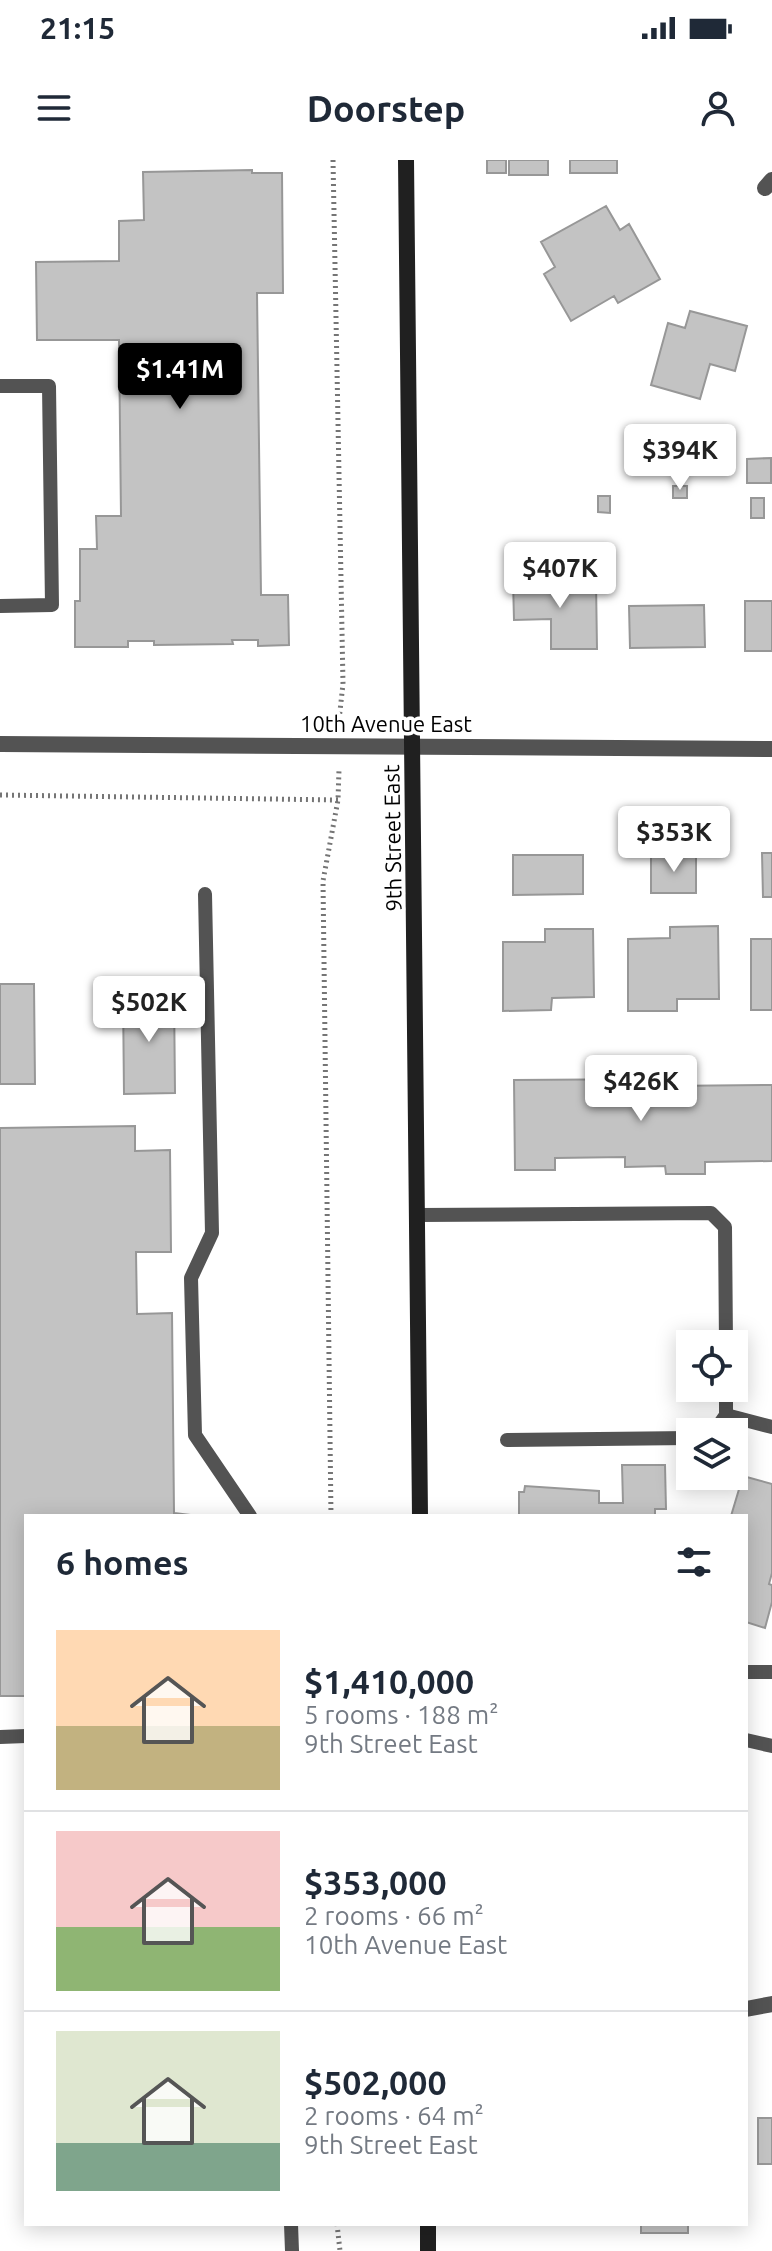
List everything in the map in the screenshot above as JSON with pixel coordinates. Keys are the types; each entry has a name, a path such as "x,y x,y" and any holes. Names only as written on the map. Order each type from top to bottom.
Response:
{"main road":[{"name":"9th Street East","path":"406,160 420,1514"},
{"path":"428,2226 428,2251"}],"street":[{"name":"10th Avenue East","path":"0,744 772,749"},
{"path":"748,2009 772,2004"}],"lane":[{"path":"0,386 49,386 52,605 0,606"},
{"path":"205,894 212,1233 191,1278 195,1435 249,1514"},
{"path":"419,1215 711,1213 725,1227 726,1330"},
{"path":"724,1418 726,1402"},
{"path":"726,1415 772,1427"},
{"path":"507,1440 676,1438"},
{"path":"748,1672 772,1672"},
{"path":"0,1737 24,1736"},
{"path":"748,1740 772,1746"},
{"path":"291,2226 292,2251"}],"path":[{"path":"333,160 343,684 339,696"},
{"path":"0,795 338,800 323,881 331,1514"},
{"path":"337,2226 340,2251"}],"building":[{"path":"487,160 506,160 506,173 487,173"},
{"path":"509,160 548,160 548,175 509,175"},
{"path":"570,160 617,160 617,173 570,173"},
{"path":"252,170 252,173 282,173 283,293 257,293 261,595 288,595 289,645 258,646 258,640 232,640 233,644 154,645 154,641 128,641 128,647 75,647 75,601 80,601 80,549 97,549 96,516 121,516 119,340 37,340 36,262 119,261 119,221 144,220 143,172"},
{"path":"606,206 620,230 629,224 660,279 618,303 614,296 571,321 544,274 555,267 541,242"},
{"path":"690,311 747,326 735,371 710,364 700,399 651,385 668,323 685,328"},
{"path":"771,458 771,483 747,483 747,459"},
{"path":"673,486 687,486 687,498 673,498"},
{"path":"598,496 610,496 610,513 598,512"},
{"path":"751,498 764,498 764,518 751,518"},
{"path":"513,580 596,582 597,649 551,649 551,619 514,620"},
{"path":"745,601 772,601 772,651 745,651"},
{"path":"704,605 705,647 630,648 629,606"},
{"path":"762,853 772,853 772,897 763,897"},
{"path":"651,854 696,854 696,893 651,893"},
{"path":"513,855 583,855 583,894 513,895"},
{"path":"718,926 719,999 677,999 677,1011 628,1011 628,939 670,938 670,927"},
{"path":"545,929 593,929 594,997 552,998 551,1010 503,1011 503,942 545,942"},
{"path":"751,939 772,939 772,1010 751,1010"},
{"path":"0,984 34,984 35,1084 0,1084"},
{"path":"174,993 175,1093 124,1094 123,994"},
{"path":"664,1079 664,1086 772,1085 772,1161 705,1162 705,1174 666,1174 665,1166 625,1167 625,1157 555,1158 555,1170 515,1170 514,1080"},
{"path":"135,1126 135,1151 170,1150 171,1252 136,1252 137,1314 172,1313 174,1513 182,1514 24,1514 24,1696 0,1696 0,1128"},
{"path":"622,1465 665,1465 666,1509 655,1509 655,1514 519,1514 519,1492 524,1492 525,1486 599,1491 599,1503 623,1503"},
{"path":"748,1477 772,1484 772,1573 769,1584 772,1585 772,1602 765,1628 748,1623 748,1514 732,1514 739,1490 748,1490"},
{"path":"758,2118 772,2118 772,2164 758,2164"},
{"path":"641,2226 688,2226 688,2233 641,2233"}]}
